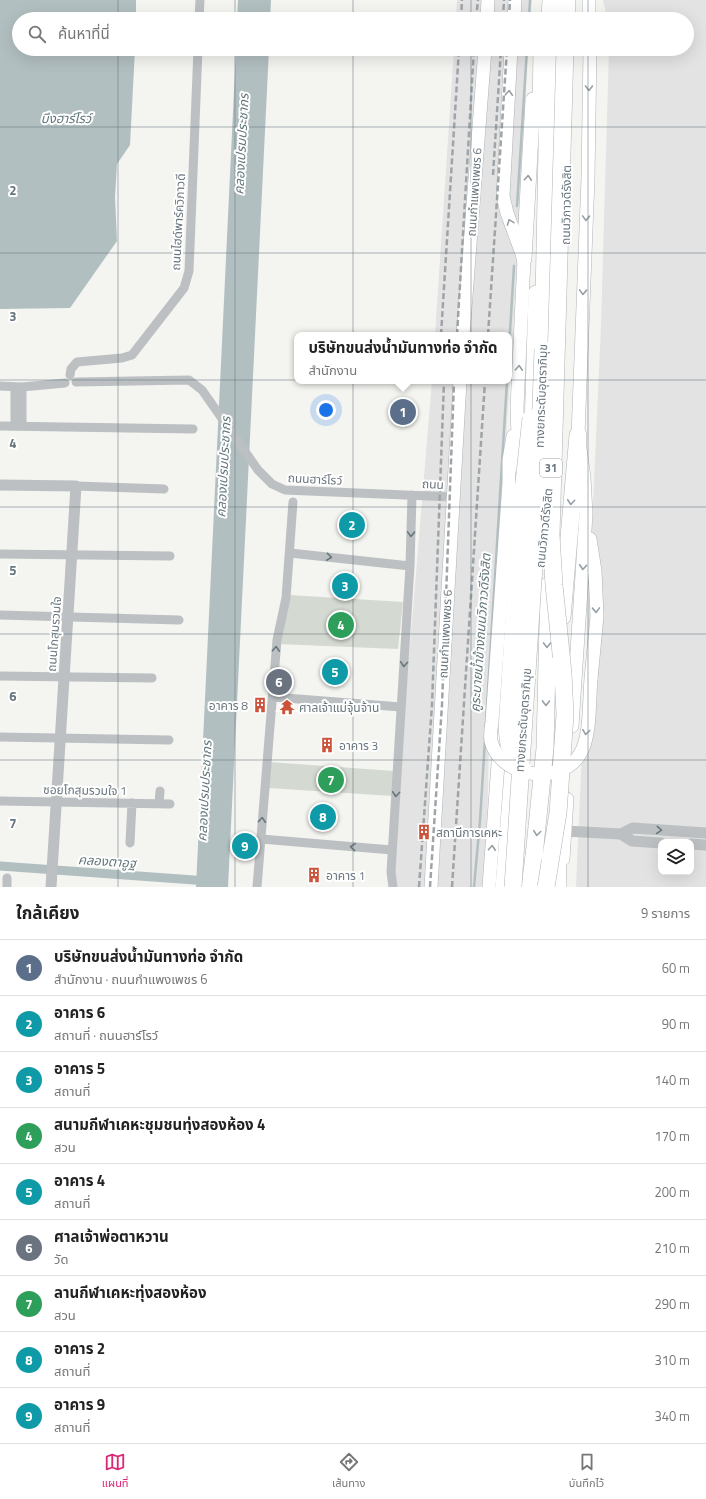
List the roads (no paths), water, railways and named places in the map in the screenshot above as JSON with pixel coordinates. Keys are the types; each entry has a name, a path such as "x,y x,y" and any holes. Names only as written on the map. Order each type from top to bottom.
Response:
{"highway":[{"path":"543,12 544,0"},
{"path":"550,12 551,0"},
{"path":"566,12 567,0"},
{"path":"574,12 575,0"},
{"name":"ถนนวิภาวดีรังสิต","path":"503,887 517,713 532,438 540,142 539,78 541,56"},
{"name":"ทางยกระดับอุตราภิมุข","path":"513,887 537,519 543,349 549,56"},
{"name":"ทางยกระดับอุตราภิมุข","path":"530,887 538,826 545,748 548,597 566,56"},
{"name":"ถนนวิภาวดีรังสิต","path":"521,887 540,566 563,360 568,153 573,56"},
{"name":"31","path":"524,259 530,132 533,98 539,78"},
{"path":"528,772 520,764 509,745 507,729 525,466 543,349"},
{"path":"558,887 556,755 563,601 578,436"},
{"name":"ทางยกระดับอุตราภิมุข","path":"546,887 558,813 565,715 563,673 554,585 551,535"}],"main road":[{"path":"487,12 488,0"},
{"path":"514,12 515,0"},
{"path":"589,0 589,12"},
{"name":"ถนนกำแพงเพชร 6","path":"463,332 484,56"},
{"path":"512,56 503,196 507,214 524,259"},
{"name":"ถนนวิภาวดีรังสิต","path":"562,887 586,514 584,477 578,436 588,178 590,56"},
{"name":"31","path":"490,887 520,458 517,407 524,259"},
{"name":"ถนนกำแพงเพชร 6","path":"431,887 460,384"},
{"path":"517,407 509,460 509,483 491,740 498,754 505,762 519,770 528,772 555,773 569,766 580,755 585,744 597,616 595,571 586,514"}],"street":[{"path":"199,12 200,0"},
{"name":"ถนนไฮด์พาร์ควิภาวดี","path":"70,380 71,369 77,362 122,358 132,355 184,288 189,271 198,56"},
{"name":"ถนนฮาร์โรว์","path":"0,386 19,387 70,380 189,380 202,390 258,470 272,484 285,490 412,495"},
{"path":"19,387 19,426"},
{"path":"0,426 193,429"},
{"path":"0,486 76,486 164,489"},
{"name":"ถนนโกสุมรวมใจ","path":"51,882 76,486"},
{"path":"393,887 391,872 392,850 410,566 412,495"},
{"name":"ถนน","path":"412,495 453,497"},
{"path":"257,887 266,754 273,698 277,640 285,607 293,502"},
{"path":"290,553 410,566"},
{"path":"0,554 170,556"},
{"path":"0,615 179,620"},
{"path":"0,676 152,678"},
{"path":"273,698 401,707"},
{"path":"0,737 169,740"},
{"path":"159,803 160,791"},
{"name":"ซอยโกสุมรวมใจ 1","path":"0,801 170,804"},
{"path":"130,844 132,803"},
{"path":"565,831 622,834 633,828 706,834"},
{"path":"622,834 632,841 658,843"},
{"path":"261,839 392,850"},
{"path":"694,844 706,845"}],"water":[{"name":"บึงฮาร์โรว์","path":"0,0 136,0 136,12 12,12 12,56 135,56 130,145 117,164 115,197 117,241 70,308 0,309"},
{"path":"238,0 271,0 270,12 237,12"},
{"name":"คลองเปรมประชากร","path":"236,56 269,56 228,887 196,887"}],"waterway":[{"name":"คูระบายน้ำข้างถนนวิภาวดีรังสิต","path":"529,12 530,0"},
{"name":"คูระบายน้ำข้างถนนวิภาวดีรังสิต","path":"517,206 527,56"},
{"name":"คูระบายน้ำข้างถนนวิภาวดีรังสิต","path":"510,332 514,266"},
{"name":"คูระบายน้ำข้างถนนวิภาวดีรังสิต","path":"474,887 480,821 507,384"},
{"name":"คลองตาอูฐ","path":"0,866 208,881"}],"railway":[{"path":"461,12 462,0"},
{"path":"477,12 478,0"},
{"path":"503,12 504,0"},
{"path":"509,12 510,0"},
{"path":"441,332 459,56"},
{"path":"457,332 474,56"},
{"path":"493,175 501,56"},
{"path":"488,332 507,56"},
{"path":"419,887 432,705 444,384"},
{"path":"430,887 442,705 454,384"},
{"path":"452,887 485,384"}],"place":[{"name":"บริษัทขนส่งน้ำมันทางท่อ จำกัด","path":"403,412"},
{"name":"อาคาร 6","path":"352,525"},
{"name":"อาคาร 5","path":"345,586"},
{"name":"สนามกีฬาเคหะชุมชนทุ่งสองห้อง 4","path":"341,625"},
{"name":"อาคาร 4","path":"335,672"},
{"name":"ศาลเจ้าพ่อตาหวาน","path":"279,682"},
{"name":"อาคาร 8","path":"260,705"},
{"name":"ศาลเจ้าแม่จุ้นจ้าน","path":"287,707"},
{"name":"อาคาร 3","path":"327,745"},
{"name":"ลานกีฬาเคหะทุ่งสองห้อง","path":"331,780"},
{"name":"อาคาร 2","path":"323,817"},
{"name":"สถานีการเคหะ","path":"424,832"},
{"name":"อาคาร 9","path":"245,846"},
{"name":"อาคาร 1","path":"314,875"}]}
